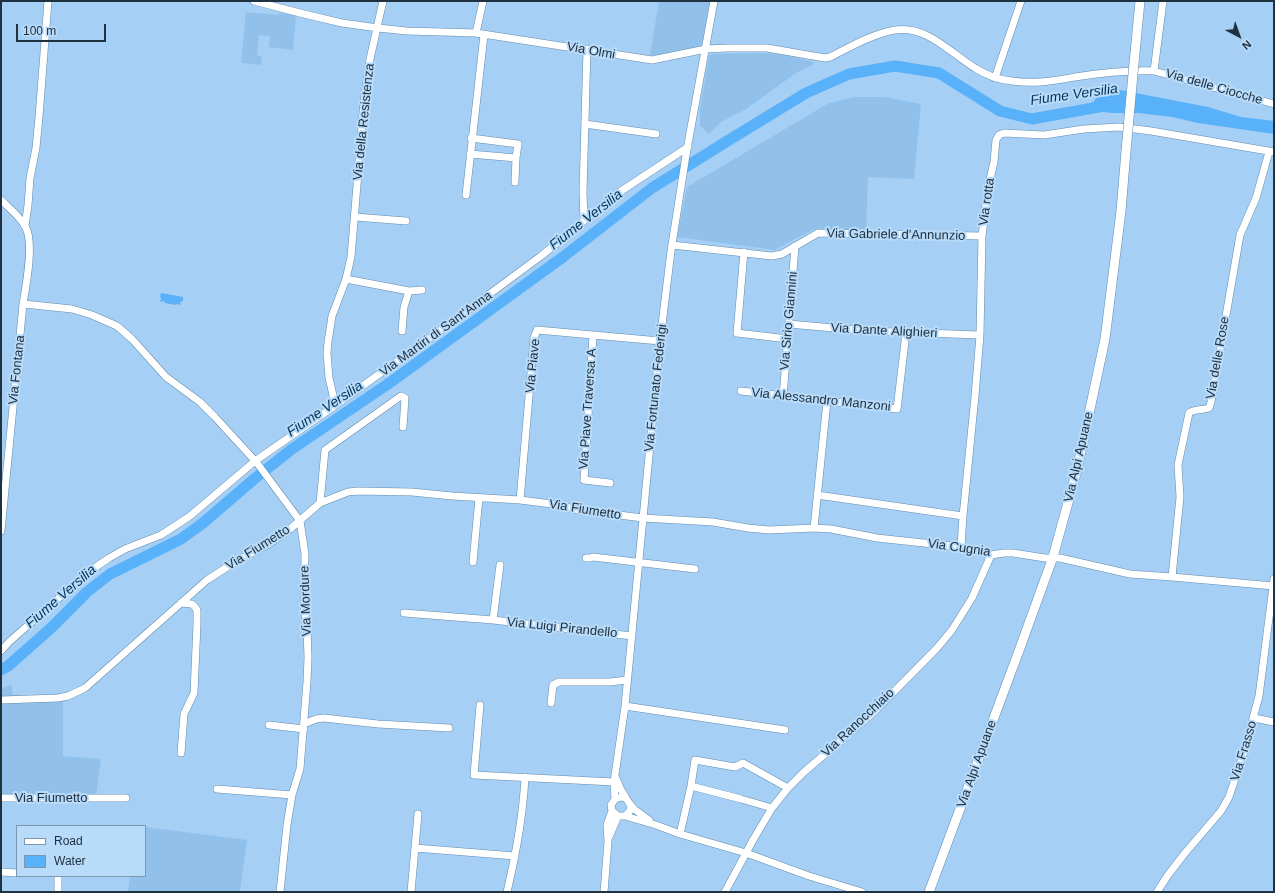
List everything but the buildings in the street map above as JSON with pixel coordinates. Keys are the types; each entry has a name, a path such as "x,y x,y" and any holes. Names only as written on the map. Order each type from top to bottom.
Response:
{"main road":[{"name":"Via Alpi Apuane","path":"930,892 1018,656 1053,557 1077,470 1105,339 1121,211 1140,1"}],"street":[{"path":"25,226 30,178 36,148 48,1"},
{"name":"Via Olmi","path":"254,1 342,23 407,31 480,34 652,60 706,49"},
{"path":"378,28 383,1"},
{"path":"466,195 483,1"},
{"name":"Via Fortunato Federigi","path":"615,799 614,779 625,706 660,342 672,245 686,155 714,1"},
{"path":"996,78 1021,1"},
{"name":"Via delle Ciocche","path":"1154,71 1163,1"},
{"name":"Via della Resistenza","path":"333,408 333,395 329,378 327,353 328,342 332,316 346,279 352,252 364,101 370,59 378,28"},
{"name":"Via delle Ciocche","path":"706,49 768,48 825,58 884,33 895,30 907,30 933,39 975,68 996,78 1010,81 1036,83 1106,73 1154,71 1274,104"},
{"path":"584,220 583,192 587,49"},
{"path":"585,124 656,134"},
{"name":"Via rotta","path":"961,548 980,335 982,236 996,140 999,135 1004,133 1044,135 1084,129 1119,127 1151,131 1272,152"},
{"path":"472,138 518,144 515,182"},
{"name":"Via Martiri di Sant'Anna","path":"1,651 9,642 86,573 125,549 161,535 190,516 256,462 488,296 541,256 616,195 688,147"},
{"name":"Via delle Rose","path":"1172,577 1180,497 1178,465 1189,413 1191,411 1208,408 1211,402 1240,235 1256,198 1272,152"},
{"path":"470,154 516,158"},
{"path":"1,200 25,226 28,235 29,261 23,304 72,308 117,326 132,339 166,377 200,402 256,462"},
{"path":"355,217 406,221"},
{"name":"Via Gabriele d'Annunzio","path":"672,245 772,256 782,254 818,233 982,236"},
{"name":"Via Sirio Giannini","path":"783,396 795,246"},
{"path":"744,252 737,334 788,339"},
{"path":"346,279 409,290 422,290"},
{"path":"402,331 404,307 409,290"},
{"name":"Via Fontana","path":"1,531 23,304"},
{"name":"Via Dante Alighieri","path":"789,324 867,331 980,335"},
{"name":"Via Piave","path":"520,500 534,338 537,330 660,342"},
{"name":"Via Alessandro Manzoni","path":"741,391 897,409 906,333"},
{"name":"Via Piave Traversa A","path":"593,336 584,480 610,483"},
{"path":"320,503 325,450 402,396 405,398 403,427"},
{"path":"814,528 827,401"},
{"name":"Via Mordure","path":"256,462 300,521 305,554 304,606 307,627 308,658 304,726 300,769 292,796 284,845 280,892"},
{"name":"Via Fiumetto","path":"1,700 58,698 68,696 85,688 207,580 269,544 300,521 320,503 348,492 370,490 520,500 552,504 586,511 643,518"},
{"path":"817,495 963,516"},
{"path":"473,562 480,498"},
{"name":"Via Cugnia","path":"643,518 713,522 768,530 814,528 831,529 877,538 961,548 991,555 1008,553 1027,554 1046,558 1053,557 1130,574 1274,584"},
{"name":"Via Ranocchiaio","path":"725,892 772,808 788,788 804,772 874,712 952,630 972,598 991,555"},
{"path":"586,558 593,556 695,569"},
{"name":"Via Luigi Pirandello","path":"493,620 500,566"},
{"name":"Via Frasso","path":"1157,892 1185,853 1221,811 1229,797 1244,752 1259,696 1274,584"},
{"path":"181,603 192,604 195,607 197,624 194,693 184,714 181,753"},
{"name":"Via Luigi Pirandello","path":"404,613 493,620 632,636"},
{"path":"552,703 553,685 558,682 610,682 627,680"},
{"path":"480,705 474,775 614,779 630,804 642,816 656,825"},
{"path":"625,706 785,730"},
{"path":"269,725 304,726 316,719 324,718 378,724 449,728"},
{"path":"1254,718 1274,722"},
{"path":"680,834 691,786 695,760 735,767 743,763 788,788"},
{"path":"507,892 521,824 525,777"},
{"path":"691,786 772,808"},
{"path":"217,789 292,796"},
{"path":"604,892 608,841 607,825 612,811 611,805 615,799 622,797 625,798"},
{"name":"Via Fiumetto","path":"1,798 126,798"},
{"path":"608,841 622,816 630,811 630,804"},
{"path":"612,811 622,816 746,853 809,876 861,892"},
{"path":"411,892 418,814"},
{"path":"415,848 515,856"},
{"path":"1,872 16,873"},
{"path":"58,877 58,892"}],"shaded area":[{"path":"659,1 710,1 702,47 664,55 650,55"},
{"path":"246,12 296,15 293,50 269,47 270,36 259,35 257,56 262,56 261,65 241,63"},
{"path":"764,53 787,55 813,62 814,64 796,73 746,109 721,122 709,134 700,126 700,110 709,56 712,54"},
{"path":"854,97 885,97 921,104 914,179 868,177 866,230 814,229 775,250 677,237 687,187 829,103"},
{"path":"11,684 13,695 63,695 63,756 101,759 96,797 1,797 1,689"},
{"path":"146,827 247,840 240,892 128,892 130,877 146,877"}],"water":[{"path":"1120,90 1208,107 1241,117 1274,121 1274,134 1198,123 1172,117 1088,110 1098,95"},
{"path":"161,293 183,297 183,301 180,302 181,305 165,303 164,301 161,302"}],"waterway":[{"name":"Fiume Versilia","path":"1,670 8,666 50,629 87,592 110,574 181,539 203,523 292,449 388,384 563,257 652,188 806,93 849,74 895,66 939,73 1000,111 1032,119 1104,106"}]}
